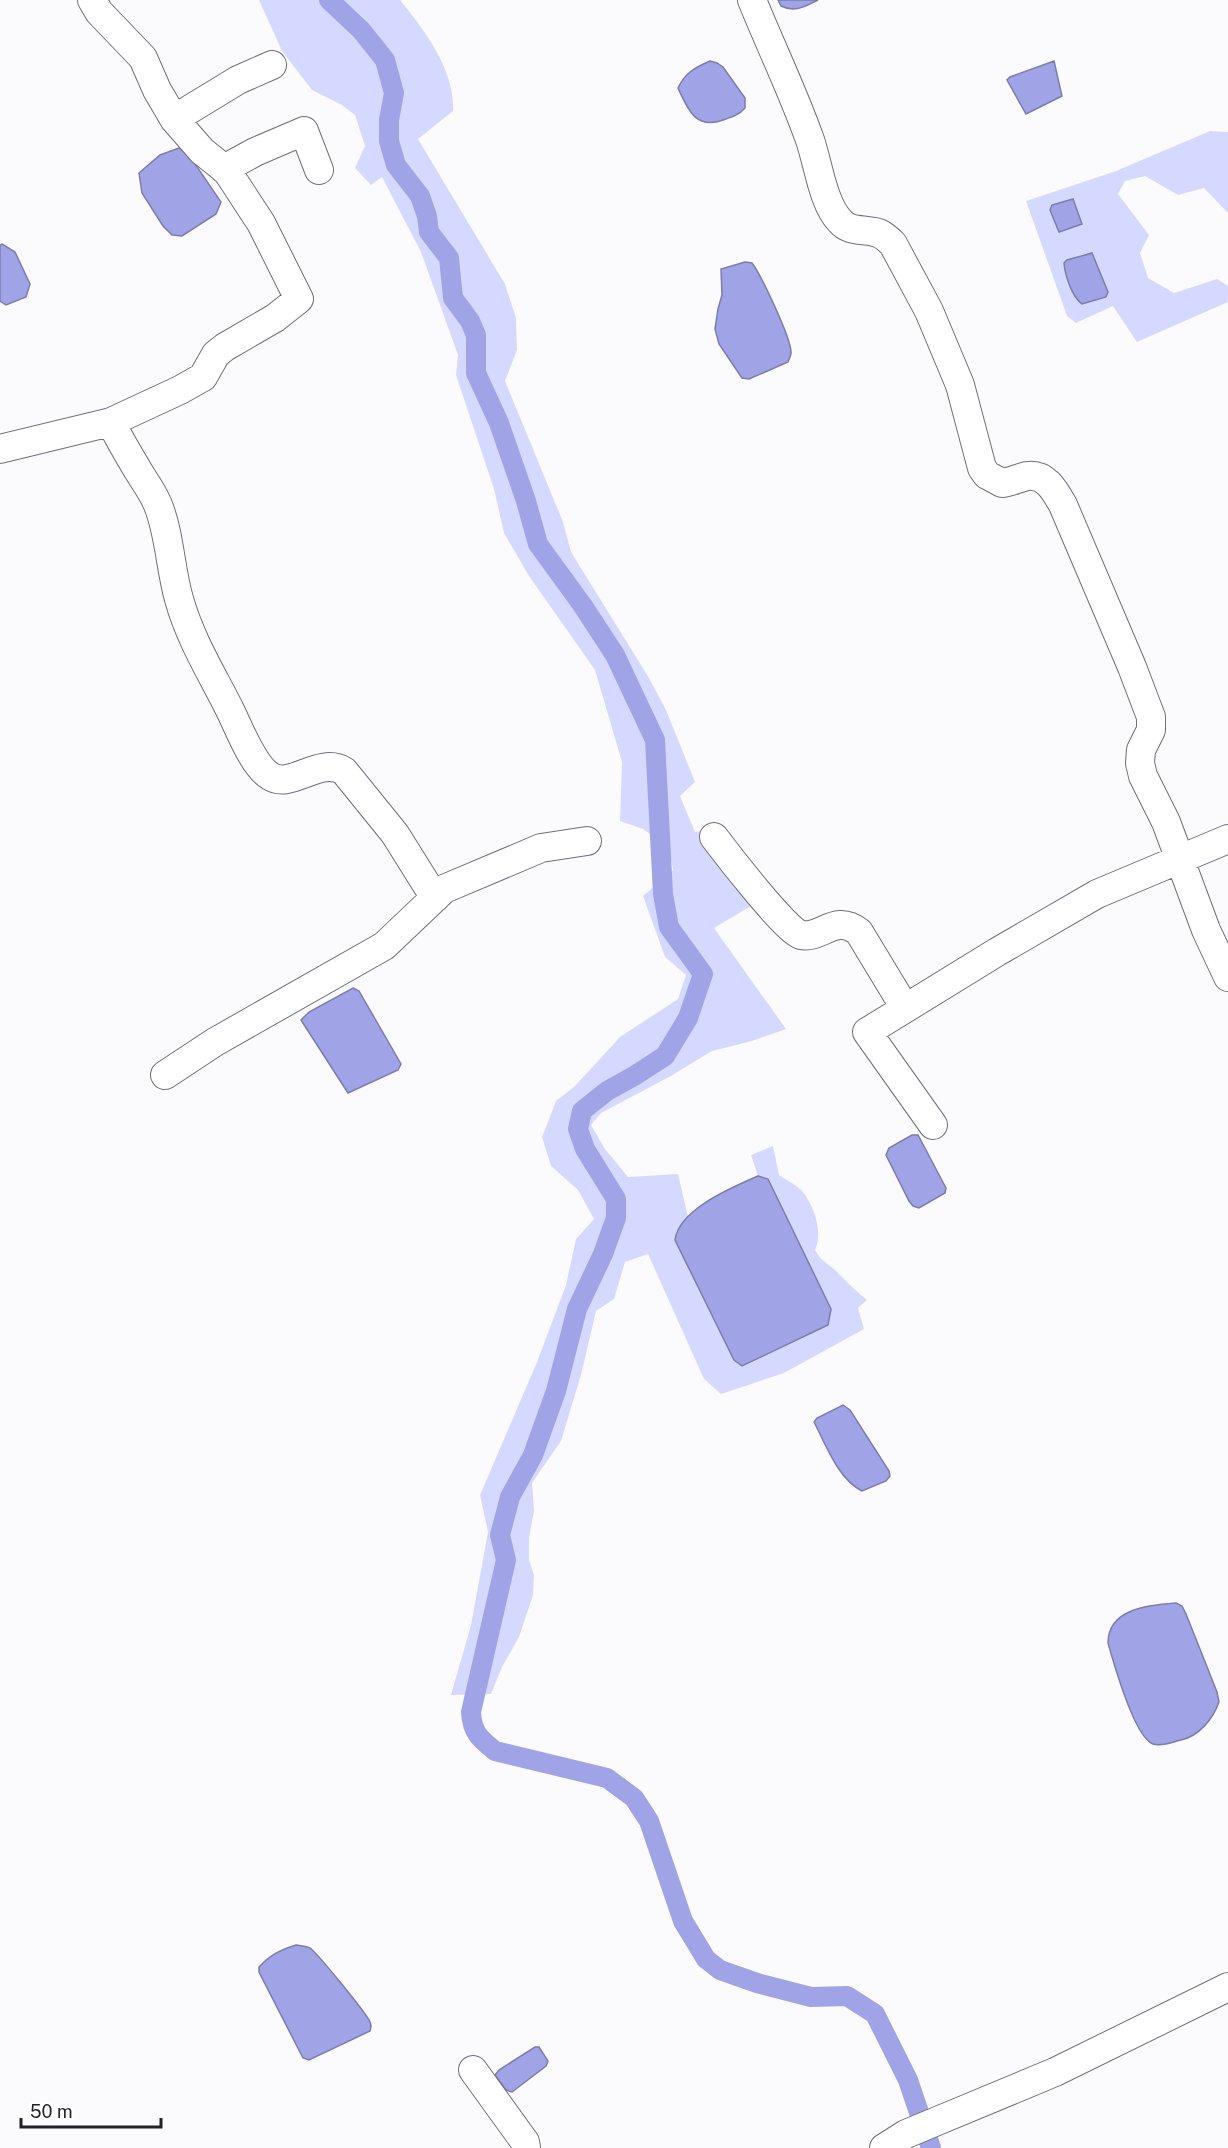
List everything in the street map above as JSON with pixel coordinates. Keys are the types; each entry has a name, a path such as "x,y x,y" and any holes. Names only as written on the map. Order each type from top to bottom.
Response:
{"street":[{"path":"0,449 111,422 203,377 216,354 225,346 275,318 299,299 261,223 224,169 202,151 174,119 157,90 143,58 99,12 92,0"},
{"path":"752,0 786,77 838,220 854,230 876,232 886,237 893,244 929,311 960,385 982,468 987,475 1002,483 1029,475 1038,476 1054,489 1063,505 1151,717 1151,730 1141,750 1140,763 1143,776 1166,822 1206,930 1228,977"},
{"path":"174,119 238,80 272,65"},
{"path":"224,169 255,152 304,131 319,170"},
{"path":"111,422 158,503 164,521 178,597 186,622 200,654 263,771 271,778 280,780 325,767 336,766 344,771 395,834 435,898"},
{"path":"714,837 746,878 794,932 806,935 842,924 851,926 859,932 905,1008"},
{"path":"933,1125 867,1032 1097,894 1228,839"},
{"path":"165,1075 225,1037 384,946 444,889 541,848 587,841"},
{"path":"895,2141 941,2119 999,2097 1054,2072 1228,1987"},
{"path":"473,2070 525,2142 526,2148"}],"shaded area":[{"path":"259,0 400,0 437,52 449,81 453,111 418,139 505,284 516,318 517,350 505,381 563,522 571,552 649,678 666,710 695,782 680,796 695,832 715,829 761,900 714,928 786,1029 752,1041 712,1051 601,1113 591,1125 605,1149 628,1177 678,1174 688,1217 676,1232 675,1240 734,1360 742,1366 831,1309 768,1179 758,1176 751,1155 773,1146 779,1175 803,1192 811,1205 818,1228 815,1250 818,1255 867,1300 858,1308 864,1329 784,1373 721,1394 704,1379 648,1254 625,1262 614,1299 596,1311 581,1375 561,1441 532,1483 534,1511 529,1538 529,1560 534,1575 533,1595 519,1637 502,1667 491,1694 451,1695 471,1625 488,1532 480,1495 537,1362 566,1285 576,1239 594,1219 578,1190 551,1166 542,1137 556,1101 575,1086 620,1037 678,999 686,975 665,957 643,896 673,870 669,848 643,829 620,821 622,762 595,670 529,576 504,533 494,489 456,375 458,355 421,252 382,177 371,185 355,168 365,146 355,115 342,105 312,90 282,51"},
{"path":"1210,131 1228,132 1228,213 1204,188 1178,195 1145,176 1125,181 1118,194 1149,235 1140,253 1148,278 1174,293 1217,279 1228,286 1228,302 1137,342 1113,306 1076,323 1067,316 1026,201 1116,171","holes":["1084,254 1106,297 1082,304 1065,270 1067,260"]}],"water":[{"path":"778,0 818,0 800,8 791,9 781,6"},
{"path":"710,61 723,67 745,98 745,108 735,116 706,122 694,116 685,104 678,88 691,72"},
{"path":"1054,61 1062,96 1026,114 1007,80"},
{"path":"179,148 189,155 221,202 216,214 182,236 172,235 163,226 142,193 139,173 160,155"},
{"path":"1073,199 1082,224 1059,232 1050,210 1052,205"},
{"path":"0,245 15,252 30,284 26,297 6,305 0,301"},
{"path":"1092,253 1108,292 1106,297 1082,304 1070,285 1064,263 1067,260"},
{"path":"745,262 752,263 762,280 781,322 791,353 788,362 749,379 742,378 719,344 715,329 722,295 721,269"},
{"path":"353,988 359,991 401,1064 398,1070 348,1093 301,1020 309,1012"},
{"path":"912,1135 918,1135 946,1188 945,1193 919,1208 913,1206 909,1201 886,1155 889,1148"},
{"path":"758,1176 768,1179 831,1309 828,1325 742,1366 734,1360 675,1240 686,1218 696,1209 722,1193"},
{"path":"843,1405 850,1410 889,1471 890,1476 886,1481 862,1491 839,1470 814,1422 817,1418"},
{"path":"1176,1603 1182,1606 1186,1614 1219,1702 1213,1715 1194,1735 1171,1743 1156,1745 1146,1739 1132,1715 1108,1643 1110,1631 1123,1615 1143,1607"},
{"path":"296,1945 308,1947 315,1953 352,1997 371,2026 370,2031 309,2060 303,2058 259,1972 259,1967 271,1956"},
{"path":"535,2047 539,2047 548,2061 546,2066 512,2092 506,2090 495,2075 499,2070"}],"waterway":[{"path":"329,0 361,30 385,60 394,93 389,120 389,141 396,165 420,196 427,216 429,232 449,258 453,298 470,321 476,335 476,373 499,423 538,544 615,655 655,740 663,894 669,927 703,974 688,1018 665,1056 607,1091 582,1111 578,1129 585,1149 616,1199 616,1218 603,1254 577,1309 556,1391 533,1455 510,1497 500,1535 506,1560 471,1712 473,1725 481,1738 495,1751 607,1778 634,1798 649,1821 683,1921 706,1959 720,1970 757,1983 811,1997 847,1996 875,2014 908,2080 931,2148"}]}
